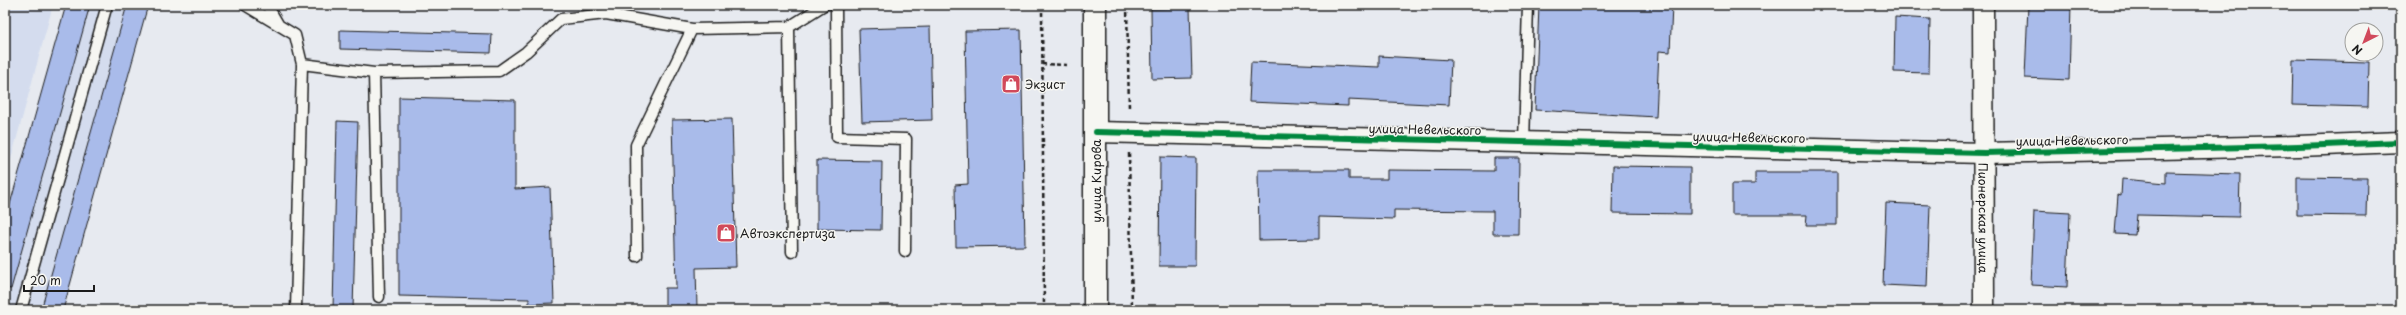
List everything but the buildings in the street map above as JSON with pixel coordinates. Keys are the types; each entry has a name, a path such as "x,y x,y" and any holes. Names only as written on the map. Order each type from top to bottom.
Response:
{"main road":[{"name":"улица Кирова","path":"1095,5 1095,310"}],"street":[{"name":"Пионерская улица","path":"1983,5 1984,310"},
{"name":"улица Невельского","path":"1096,132 1984,153 2298,146 2401,142"}],"lane":[{"path":"21,310 107,5"},
{"path":"246,5 295,35 302,64 296,310"},
{"path":"267,5 279,25"},
{"path":"302,64 374,73 499,71 526,52 561,19 606,14 692,29 789,27 824,5"},
{"path":"836,5 837,137 906,139 905,251"},
{"path":"1524,143 1528,5"},
{"path":"789,27 792,252"},
{"path":"637,256 636,145 692,29"},
{"path":"374,73 379,297"}],"path":[{"path":"1042,5 1044,310"},
{"path":"1127,5 1132,310"},
{"path":"1042,64 1070,65"}],"shaded area":[{"path":"5,5 53,5 5,181"},
{"path":"66,5 148,5 63,310 5,310 5,222"}],"cycle path":[{"path":"1096,132 1984,153 2298,146 2401,142"}],"place":[{"name":"Экзист","path":"1011,84"},
{"name":"Автоэкспертиза","path":"726,233"}]}
